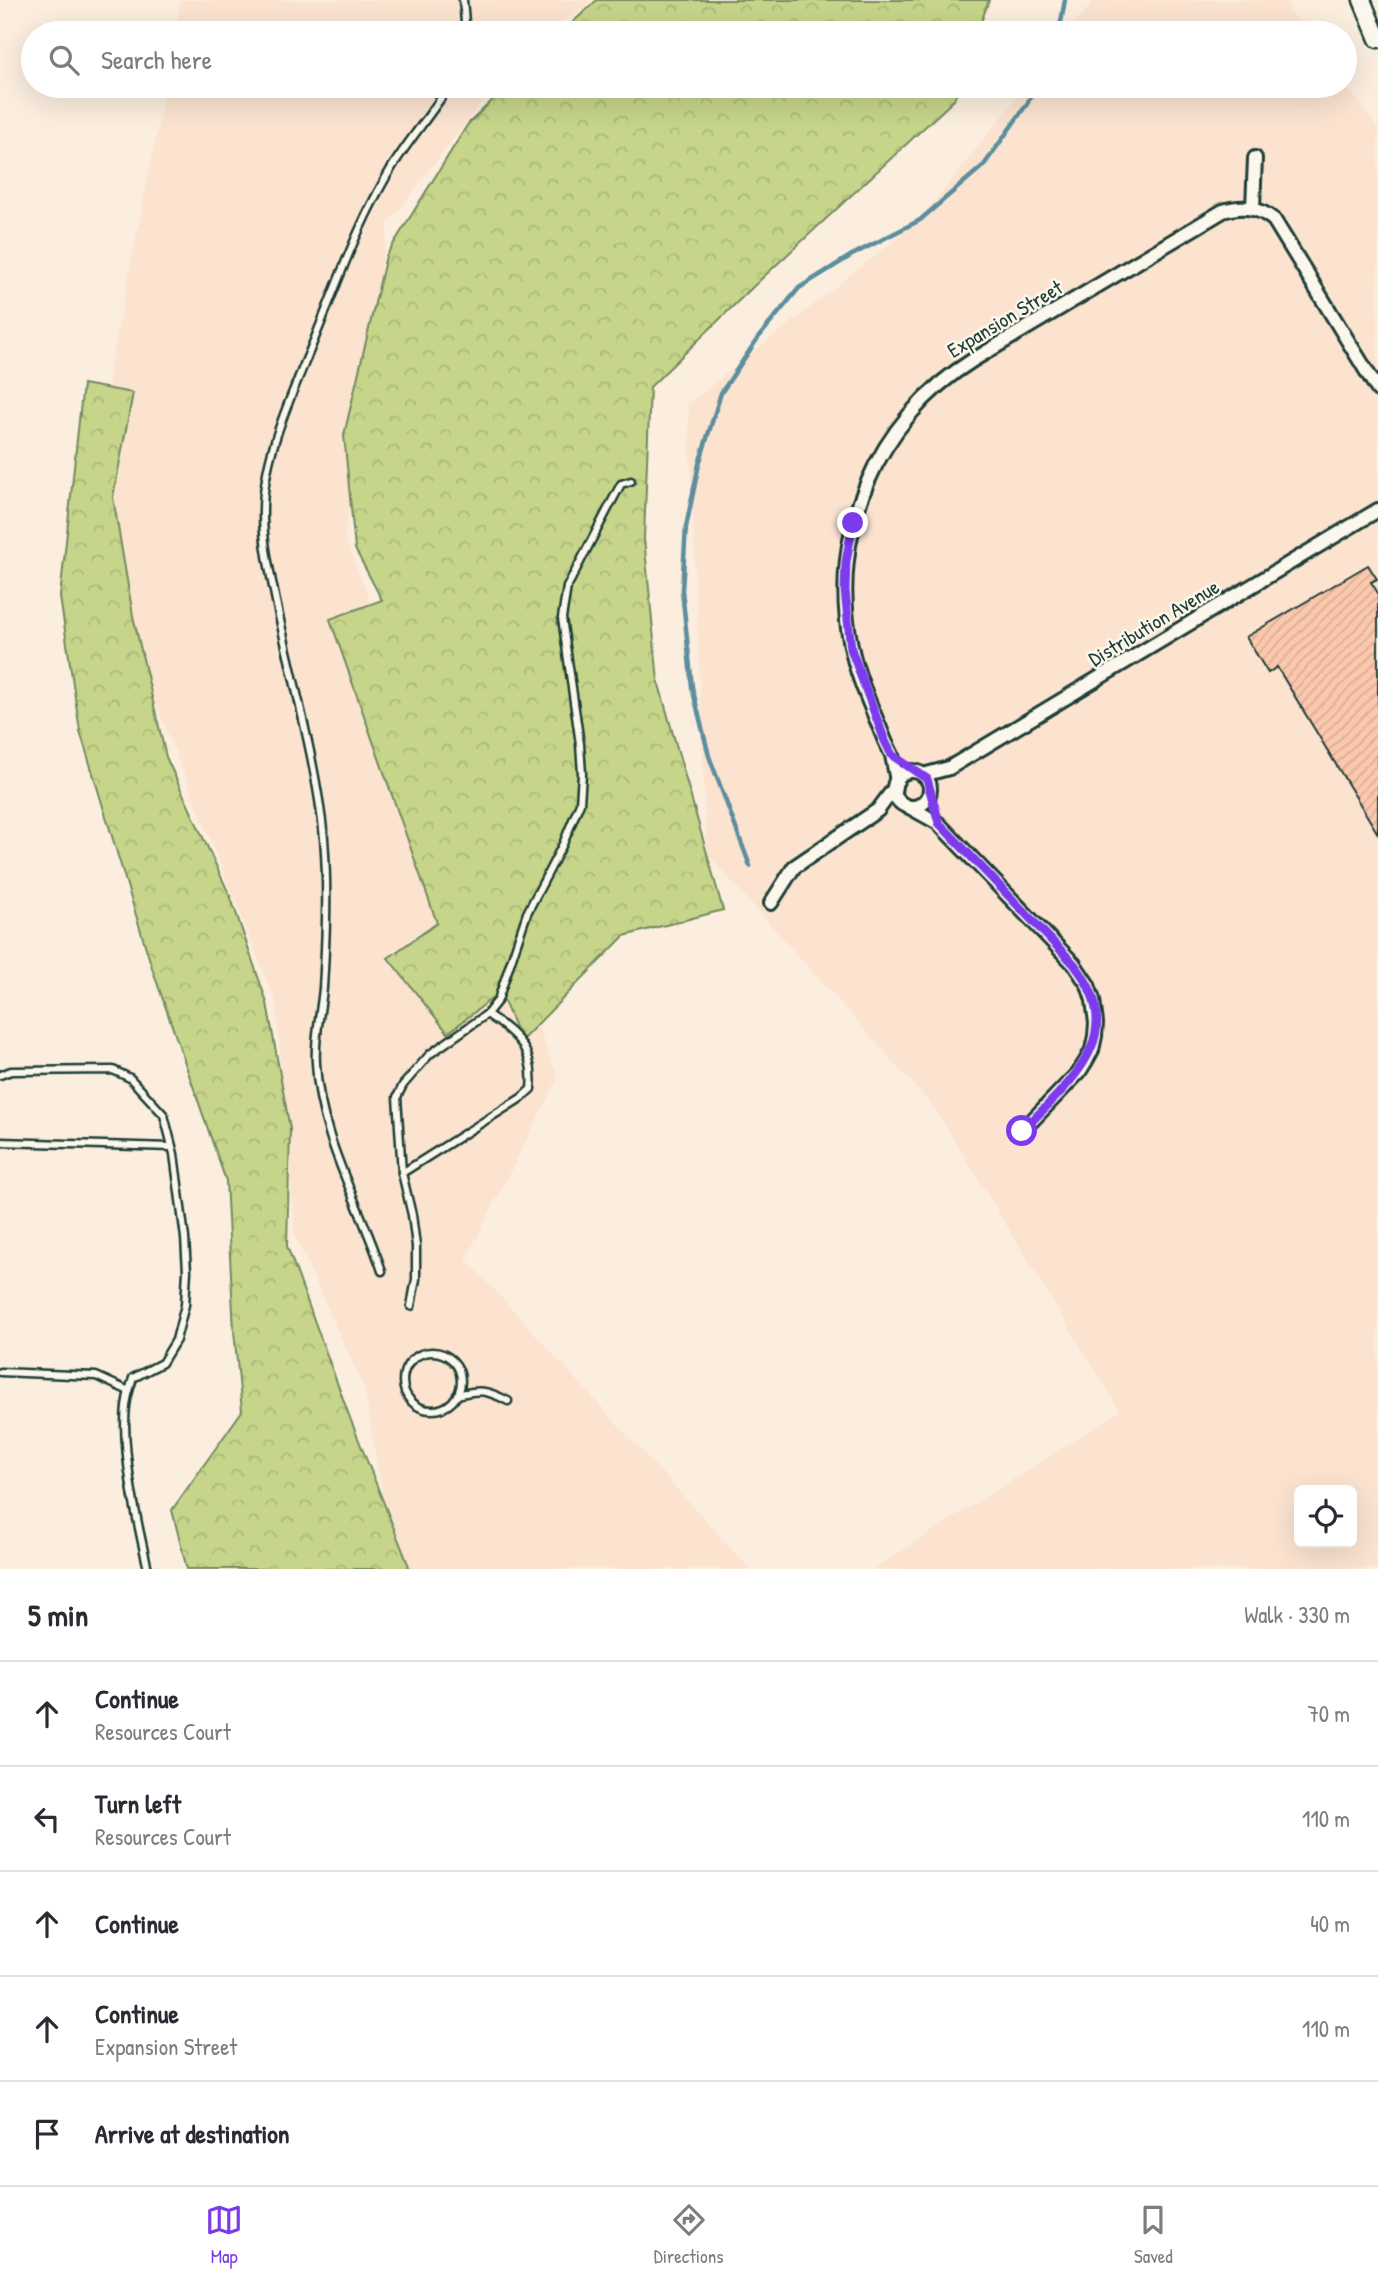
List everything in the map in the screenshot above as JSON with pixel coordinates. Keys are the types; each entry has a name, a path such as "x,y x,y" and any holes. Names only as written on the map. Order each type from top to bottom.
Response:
{"main road":[{"path":"1362,0 1378,39"}],"street":[{"path":"1255,158 1252,208 1269,216 1280,228 1378,390"},
{"name":"Expansion Street","path":"896,784 892,755 851,649 845,590 849,541 858,507 868,478 888,440 927,395 965,365 1223,211 1238,207 1252,208"},
{"name":"Distribution Avenue","path":"949,768 1378,510"},
{"path":"892,755 920,774 930,791 939,823"},
{"path":"771,903 794,867 878,810 906,773 920,774 949,768"},
{"path":"878,810 923,804 949,768"},
{"path":"896,784 897,798 908,807 939,823 1074,964 1088,985 1096,1023 1092,1049 1079,1072 1022,1131"}],"lane":[{"path":"463,0 465,21"},
{"path":"382,1270 338,1157 320,1097 315,1060 327,930 326,867 321,811 265,541 264,493 270,460 281,426 354,241 386,177 441,98"},
{"path":"411,1307 416,1279 416,1246 402,1173 397,1097 411,1074 430,1054 486,1014 498,1000 527,913 563,844 580,803 580,744 562,618 567,587 621,484 631,481"},
{"path":"402,1173 531,1089 533,1075 527,1049 506,1027 486,1014"},
{"path":"0,1075 12,1071 113,1070 130,1078 164,1115 172,1147 187,1271 185,1305 176,1340 162,1363 133,1378 126,1401 126,1441 148,1569"},
{"path":"0,1142 172,1147"},
{"path":"457,1395 460,1387 458,1367 443,1354 427,1352 418,1355 406,1368 403,1376 404,1390 414,1403 422,1408 446,1406 457,1395 477,1390 494,1393 508,1401"},
{"path":"0,1371 96,1376 129,1391"}],"shaded area":[{"path":"181,0 594,0 563,21 177,21"},
{"path":"1092,0 1289,0 1289,10 1298,21 1078,21"},
{"path":"164,98 485,98 388,224 345,538 558,1078 466,1259 750,1569 394,1569 365,1390 295,1237 276,1003 116,605 104,481 109,373"},
{"path":"1017,98 1356,98 1378,128 1378,1569 874,1569 1120,1411 936,1110 707,854 688,404 920,220"}],"green space":[{"path":"597,0 989,0 981,21 574,21"},
{"path":"495,98 955,98 650,387 644,538 658,681 723,910 624,936 521,1041 500,992 448,1033 388,958 437,923 330,619 382,600 355,549 344,435 386,256 468,124"},
{"path":"83,384 133,393 113,497 133,616 166,757 231,898 267,1003 290,1129 287,1246 350,1418 410,1569 187,1569 172,1510 242,1411 234,1331 226,1181 153,971 80,731 60,597"}],"building":[{"path":"1368,565 1377,579 1371,582 1378,593 1378,834 1277,667 1268,673 1246,637"}],"waterway":[{"path":"1061,21 1065,0"},
{"path":"750,866 709,756 692,687 682,590 686,527 699,464 721,393 758,338 799,288 852,255 920,220 984,165 1030,98"}],"route":[{"path":"853,523 846,562 845,590 851,649 892,755 927,779 939,823 1074,964 1088,985 1093,1000 1096,1023 1092,1049 1086,1061 1079,1072 1022,1131"}]}
